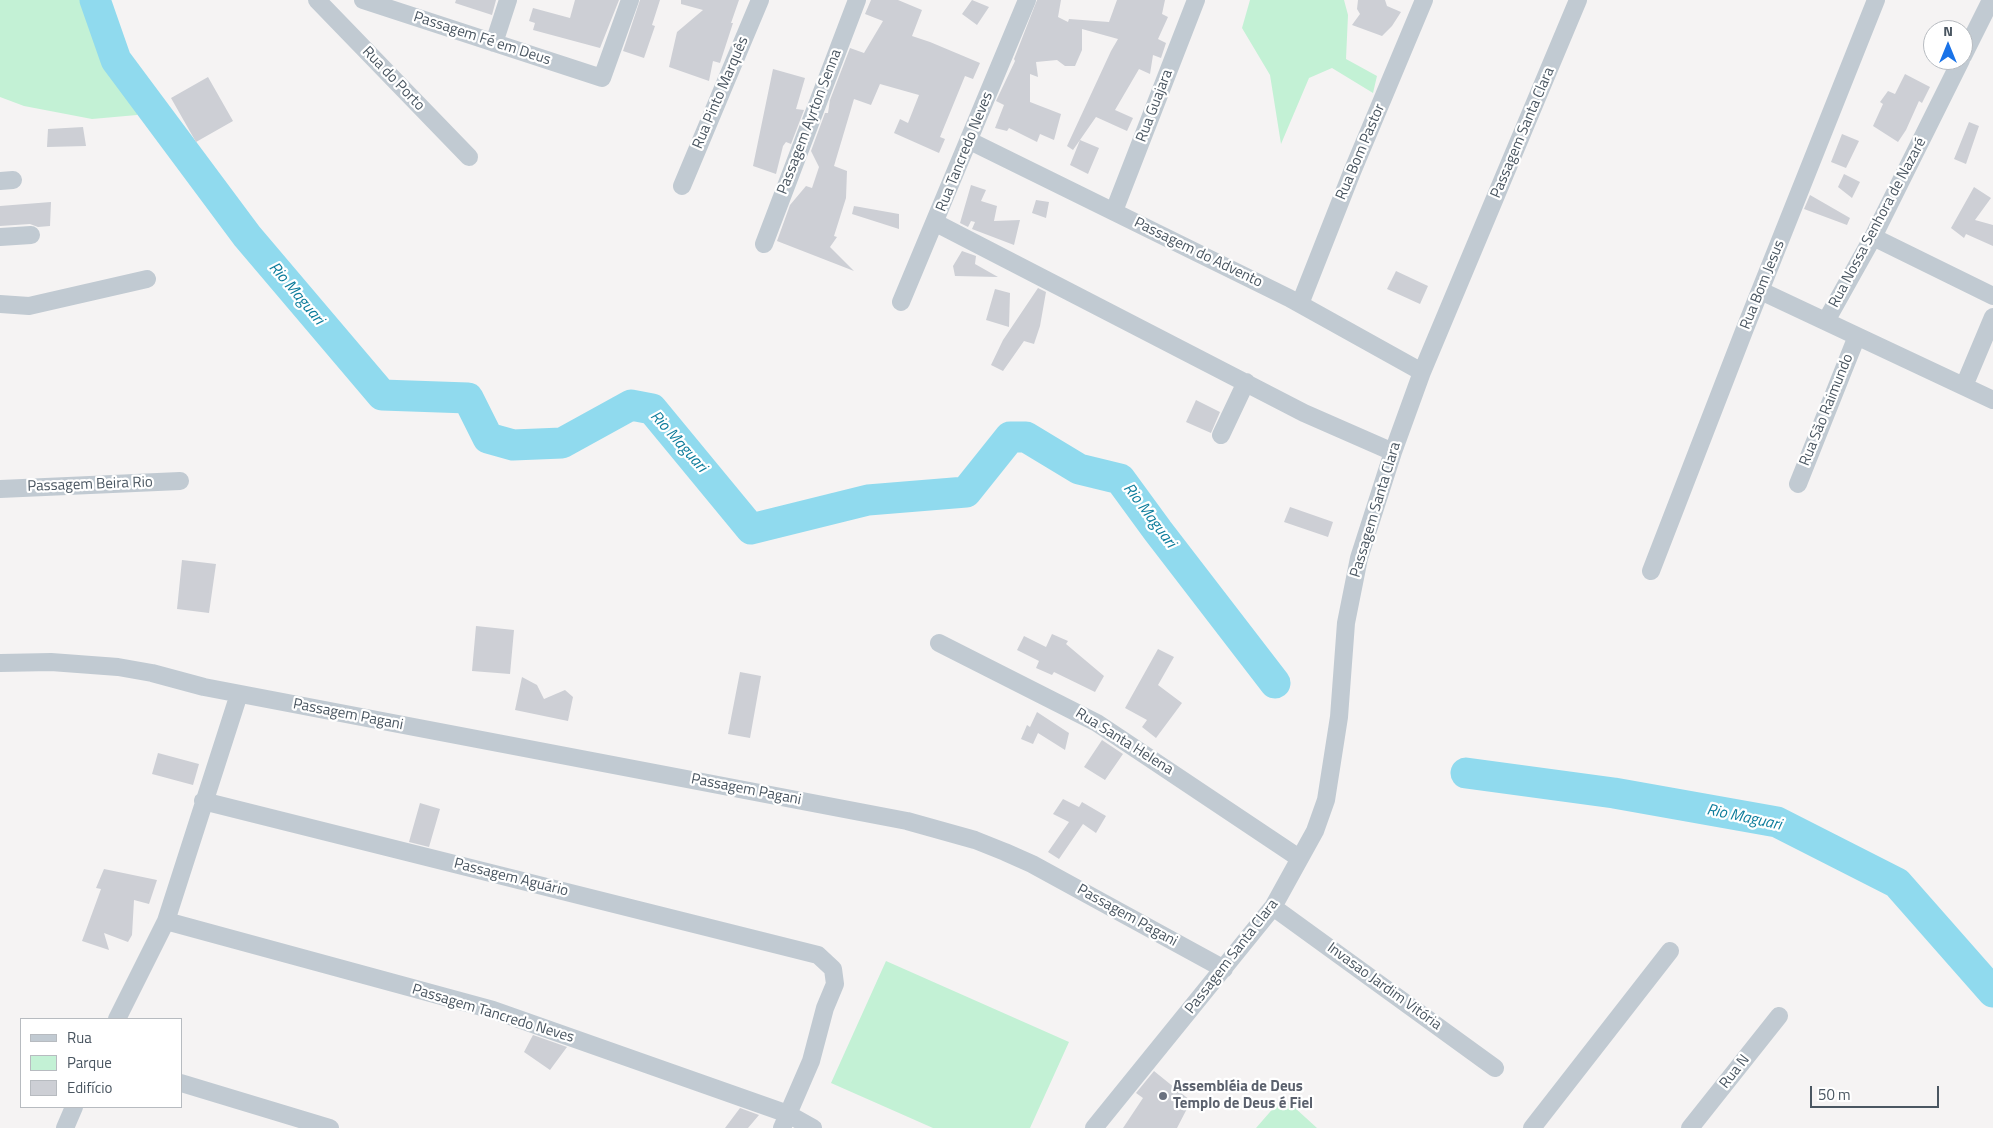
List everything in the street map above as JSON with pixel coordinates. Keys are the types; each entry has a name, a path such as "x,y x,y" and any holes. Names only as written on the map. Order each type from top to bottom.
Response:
{"street":[{"name":"Passagem Fé em Deus","path":"363,0 602,78 630,0"},
{"path":"494,42 508,0"},
{"name":"Rua Pinto Marquês","path":"682,186 760,0"},
{"name":"Passagem Ayrton Senna","path":"764,244 857,0"},
{"name":"Rua Tancredo Neves","path":"902,302 1027,0"},
{"name":"Rua Guajara","path":"1114,212 1196,0"},
{"name":"Rua Bom Pastor","path":"1300,304 1352,172 1424,0"},
{"name":"Passagem Santa Clara","path":"1094,1128 1273,907 1315,831 1326,800 1340,717 1346,623 1359,558 1393,452 1422,372 1578,0"},
{"name":"Rua Bom Jesus","path":"1651,571 1876,0"},
{"path":"1973,36 1991,0"},
{"name":"Rua do Porto","path":"323,2 469,157"},
{"name":"Rua Nossa Senhora de Nazaré","path":"1760,291 1826,321 1873,237 1956,70"},
{"name":"Passagem do Advento","path":"970,141 1300,304 1422,372"},
{"path":"936,223 1304,413 1393,452"},
{"path":"0,236 31,235"},
{"path":"1873,237 1993,296"},
{"path":"0,304 29,306 147,279"},
{"path":"1964,386 1993,317"},
{"path":"1826,321 1993,400"},
{"name":"Rua São Raimundo","path":"1798,484 1857,336"},
{"path":"1221,435 1246,382"},
{"name":"Passagem Beira Rio","path":"0,489 180,481"},
{"name":"Rua Santa Helena","path":"939,643 1097,722 1299,858"},
{"name":"Passagem Pagani","path":"0,663 51,662 111,666 152,673 239,694 907,821 975,840 1019,858 1224,969"},
{"path":"118,1018 166,921 203,801 239,694"},
{"name":"Passagem Aguário","path":"203,801 818,955 833,969 835,984 825,1008 811,1061 785,1121"},
{"name":"Invasao Jardim Vitória","path":"1273,907 1495,1068"},
{"name":"Passagem Tancredo Neves","path":"166,921 493,1010 785,1121 813,1128"},
{"path":"1532,1128 1670,951"},
{"name":"Rua N","path":"1690,1128 1779,1016"},
{"path":"182,1082 330,1128"},
{"path":"65,1128 74,1108"}],"green space":[{"path":"0,0 102,0 146,90 137,115 92,119 24,106 0,97"},
{"path":"1250,0 1344,0 1348,15 1346,59 1377,76 1373,93 1332,68 1309,78 1281,144 1270,75 1242,28"},
{"path":"886,961 1069,1042 1030,1128 933,1128 831,1083"},
{"path":"1283,1097 1317,1128 1256,1128"}],"building":[{"path":"456,0 496,0 492,15 455,3"},
{"path":"575,0 619,0 600,48 533,30 535,23 529,21 533,8 570,18"},
{"path":"640,0 660,0 652,25 655,26 644,58 623,51"},
{"path":"681,0 739,0 720,63 713,61 709,81 669,67 677,32 703,10 681,4"},
{"path":"871,0 898,0 922,10 912,36 980,63 973,79 965,76 940,137 945,139 939,153 894,133 900,119 908,123 919,95 880,84 871,105 854,99 834,166 847,171 846,198 834,236 837,237 830,247 854,271 777,241 790,205 806,186 812,188 819,167 811,151 825,113 828,113 830,100 850,48 864,53 883,21 865,14"},
{"path":"972,0 989,7 977,25 962,14"},
{"path":"1037,0 1061,0 1058,17 1068,22 1069,19 1109,22 1117,0 1165,0 1162,14 1168,17 1158,39 1166,43 1161,58 1153,55 1150,74 1139,69 1115,110 1133,118 1127,131 1096,117 1073,150 1067,146 1118,39 1082,29 1082,50 1075,66 1065,66 1057,60 1036,62 1038,77 1030,74 1030,102 1061,114 1054,140 1040,134 1037,142 1009,128 1007,131 995,128 1004,105 996,101 1015,61 1014,59"},
{"path":"1358,0 1385,0 1387,6 1401,12 1392,26 1382,36 1352,25 1360,14 1357,9"},
{"path":"773,69 805,78 796,109 804,110 791,144 786,142 783,146 776,174 753,166"},
{"path":"1905,74 1930,87 1922,103 1919,101 1906,130 1898,142 1873,126 1883,104 1880,102 1888,91 1895,94"},
{"path":"208,77 233,121 196,142 171,98"},
{"path":"1969,122 1979,126 1966,164 1954,159"},
{"path":"83,127 86,146 47,147 48,129"},
{"path":"1842,134 1859,141 1846,168 1831,162"},
{"path":"1080,140 1099,148 1088,174 1070,165"},
{"path":"1844,174 1860,182 1852,198 1838,187"},
{"path":"971,185 986,190 981,201 997,206 994,221 1020,220 1014,245 972,229 975,222 971,221 968,227 960,223"},
{"path":"1974,187 1991,198 1975,220 1993,225 1993,246 1966,234 1964,238 1951,228"},
{"path":"1810,195 1850,218 1847,225 1804,209"},
{"path":"1036,200 1049,202 1046,218 1032,213"},
{"path":"51,202 50,226 38,227 30,224 0,226 0,206"},
{"path":"854,206 899,214 899,229 852,214"},
{"path":"962,251 976,256 975,264 998,277 955,276 953,266"},
{"path":"1396,271 1428,286 1420,304 1387,289"},
{"path":"1038,288 1046,292 1040,326 1034,344 1024,341 1003,371 991,365 1003,340"},
{"path":"995,289 1010,293 1009,327 986,320"},
{"path":"1196,400 1220,412 1211,433 1186,422"},
{"path":"1290,507 1333,522 1328,537 1284,522"},
{"path":"182,560 216,564 209,613 177,609"},
{"path":"476,626 514,630 510,674 472,671"},
{"path":"1052,634 1068,641 1066,644 1104,676 1095,692 1054,672 1052,675 1036,668 1039,661 1017,650 1024,636 1046,647"},
{"path":"1158,649 1174,657 1158,685 1182,703 1156,738 1142,727 1147,720 1125,708"},
{"path":"740,672 761,676 750,738 728,734"},
{"path":"522,677 537,685 544,699 565,690 573,697 568,721 515,710"},
{"path":"1037,712 1069,733 1065,750 1038,733 1033,744 1021,739 1027,725 1030,727"},
{"path":"1102,740 1123,754 1105,780 1084,767"},
{"path":"158,753 199,764 193,785 152,774"},
{"path":"1063,799 1079,807 1082,802 1106,816 1096,833 1083,824 1059,859 1048,852 1069,822 1053,814"},
{"path":"420,803 440,809 429,847 409,842"},
{"path":"104,869 157,880 149,904 134,900 132,935 128,942 104,933 109,950 82,941 101,889 96,888"},
{"path":"533,1035 567,1047 550,1070 524,1052"},
{"path":"1154,1071 1191,1101 1177,1128 1123,1128 1143,1098 1136,1093"},
{"path":"740,1108 759,1115 748,1128 725,1128"}],"waterway":[{"name":"Rio Maguari","path":"95,0 116,60 247,236 382,395 468,398 488,438 513,445 562,443 631,405 652,409 751,529 868,500 966,492 1010,437 1026,437 1079,469 1120,479 1275,683"},
{"name":"Rio Maguari","path":"1466,773 1614,793 1777,822 1897,883 1993,992"}],"place":[{"name":"Assembléia de Deus Templo de Deus é Fiel","path":"1163,1096"}]}
